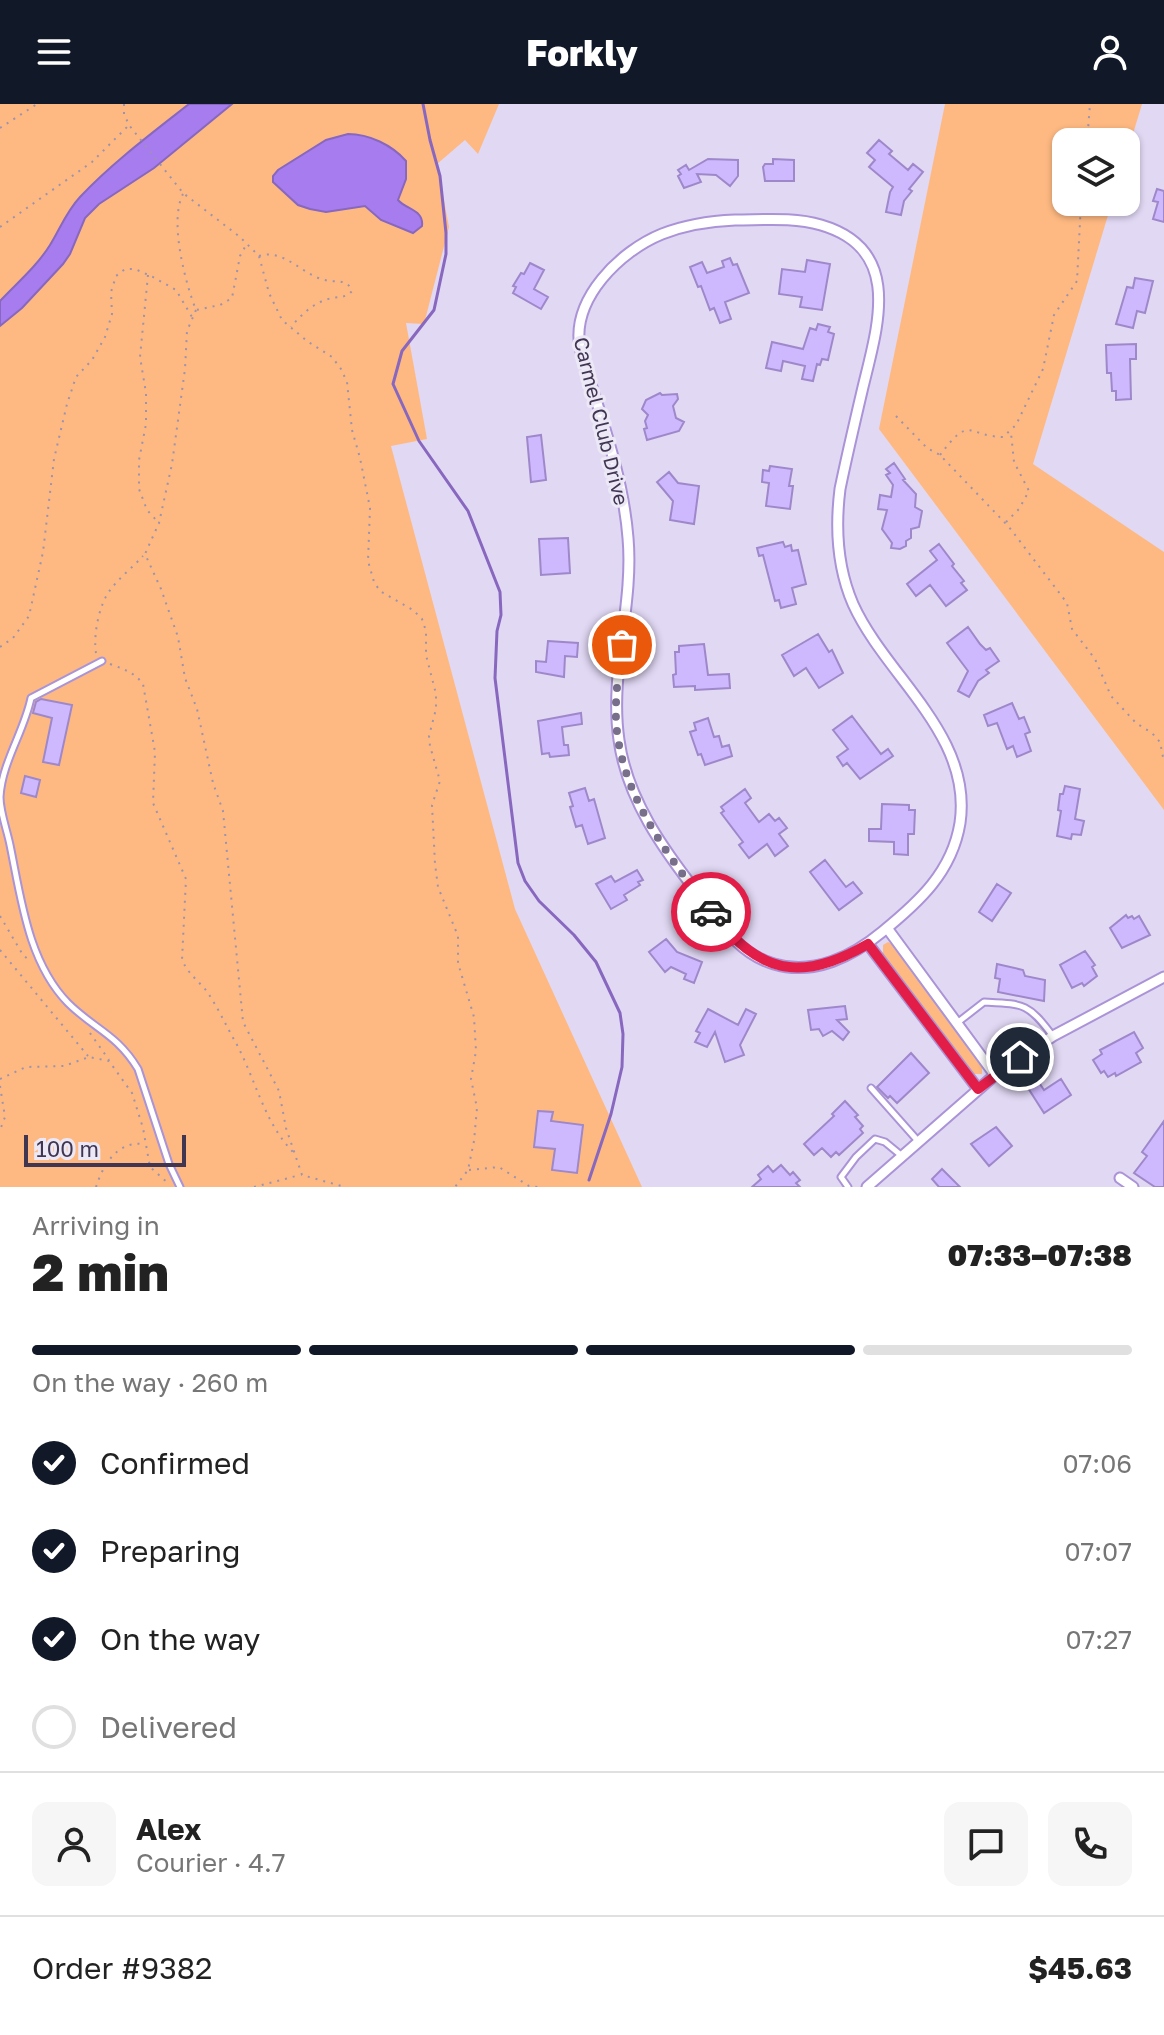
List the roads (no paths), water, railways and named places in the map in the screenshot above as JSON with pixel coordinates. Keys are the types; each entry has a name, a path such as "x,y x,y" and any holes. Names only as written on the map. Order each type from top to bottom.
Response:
{"street":[{"name":"Carmel Club Drive","path":"735,220 820,224 860,246 875,270 879,308 840,489 839,560 858,614 945,743 958,779 961,807 955,843 940,875 923,896 868,944 841,958 810,967 778,965 751,953 729,934 671,859 634,794 625,769 616,718 628,540 621,489 580,348 578,328 586,303 616,265 651,239 688,226 735,220"},
{"path":"887,928 995,1075"},
{"path":"868,944 978,1089"},
{"path":"867,1187 995,1075 1053,1036 1164,977"},
{"path":"1120,1178 1133,1187"}],"lane":[{"path":"102,661 31,698 11,753 0,798 34,947 46,972 68,1003 119,1043 138,1069 169,1164 180,1187"},
{"path":"957,1023 984,1002 1008,1003 1033,1010 1053,1036"},
{"path":"871,1088 918,1142"},
{"path":"848,1187 841,1177 875,1139 885,1142 902,1156"}],"waterway":[{"path":"423,104 440,176 446,254 434,310 402,351 393,384 419,441 468,511 500,592 495,678 518,863 525,881 539,901 596,962 620,1013 622,1067 611,1114 589,1180"}]}
